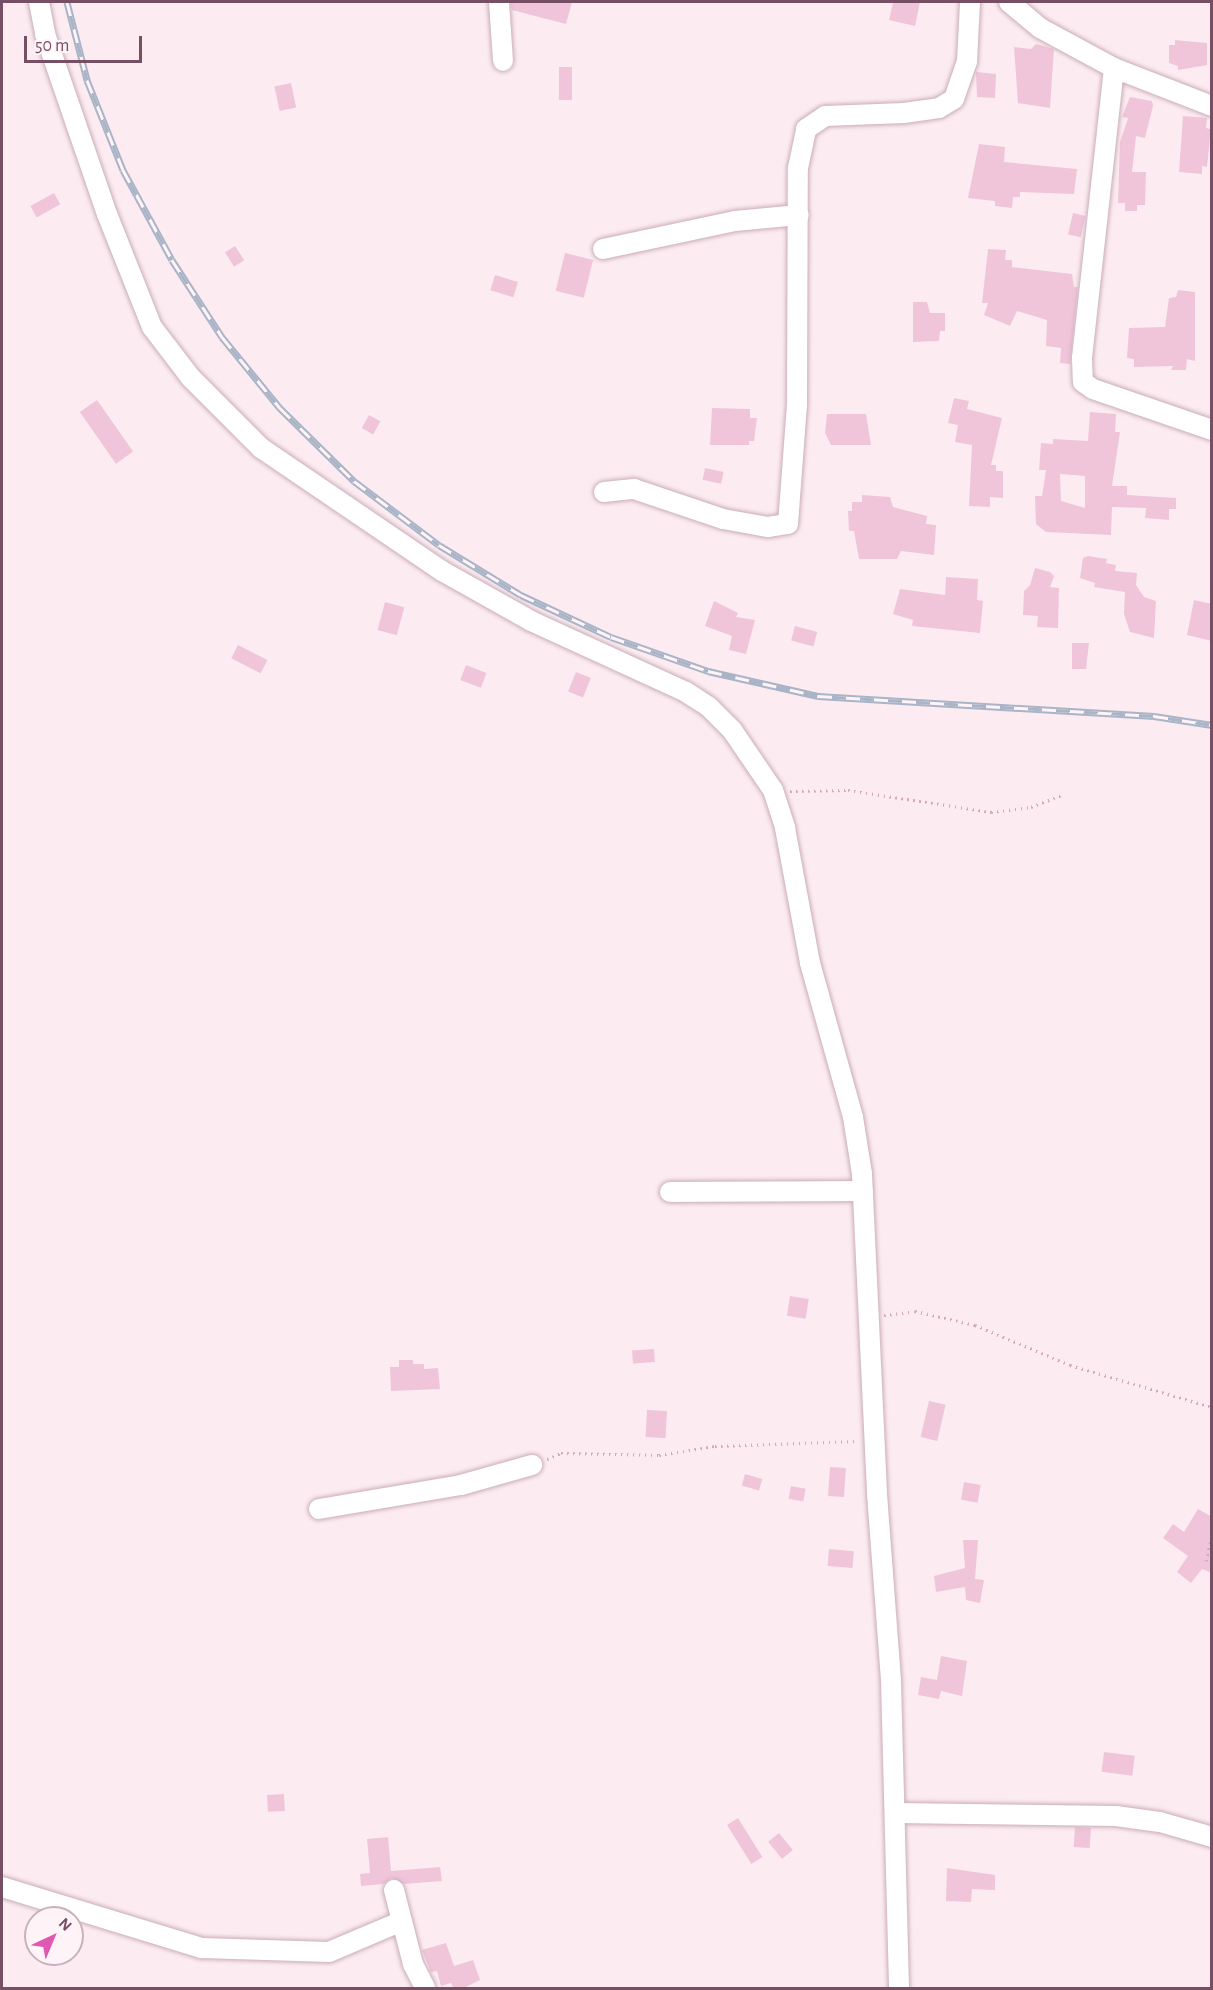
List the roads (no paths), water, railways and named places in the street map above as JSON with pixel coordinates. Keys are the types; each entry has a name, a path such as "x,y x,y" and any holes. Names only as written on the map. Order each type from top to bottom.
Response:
{"street":[{"path":"39,2 45,34 107,214 153,327 191,378 261,447 442,571 531,621 686,692 709,707 732,730 773,790 785,828 810,963 853,1117 862,1191 896,1813 899,1989"},
{"path":"499,2 503,61"},
{"path":"604,492 634,489 723,519 768,527 788,524 797,405 798,168 806,129 825,116 904,113 939,108 954,99 966,62 970,2"},
{"path":"1009,2 1040,28 1114,68 1212,106"},
{"path":"1114,68 1082,358 1083,382 1093,389 1212,430"},
{"path":"603,249 735,221 799,215"},
{"path":"670,1192 862,1191"},
{"path":"319,1509 461,1485 532,1465"},
{"path":"896,1813 1116,1816 1160,1821 1212,1837"},
{"path":"2,1887 202,1948 329,1952 402,1921"},
{"path":"394,1890 413,1964 425,1989"}],"railway":[{"path":"67,2 87,80 123,170 172,260 222,337 280,408 354,481 439,545 521,595 611,637 708,671 818,696 1154,716 1212,725"}]}
